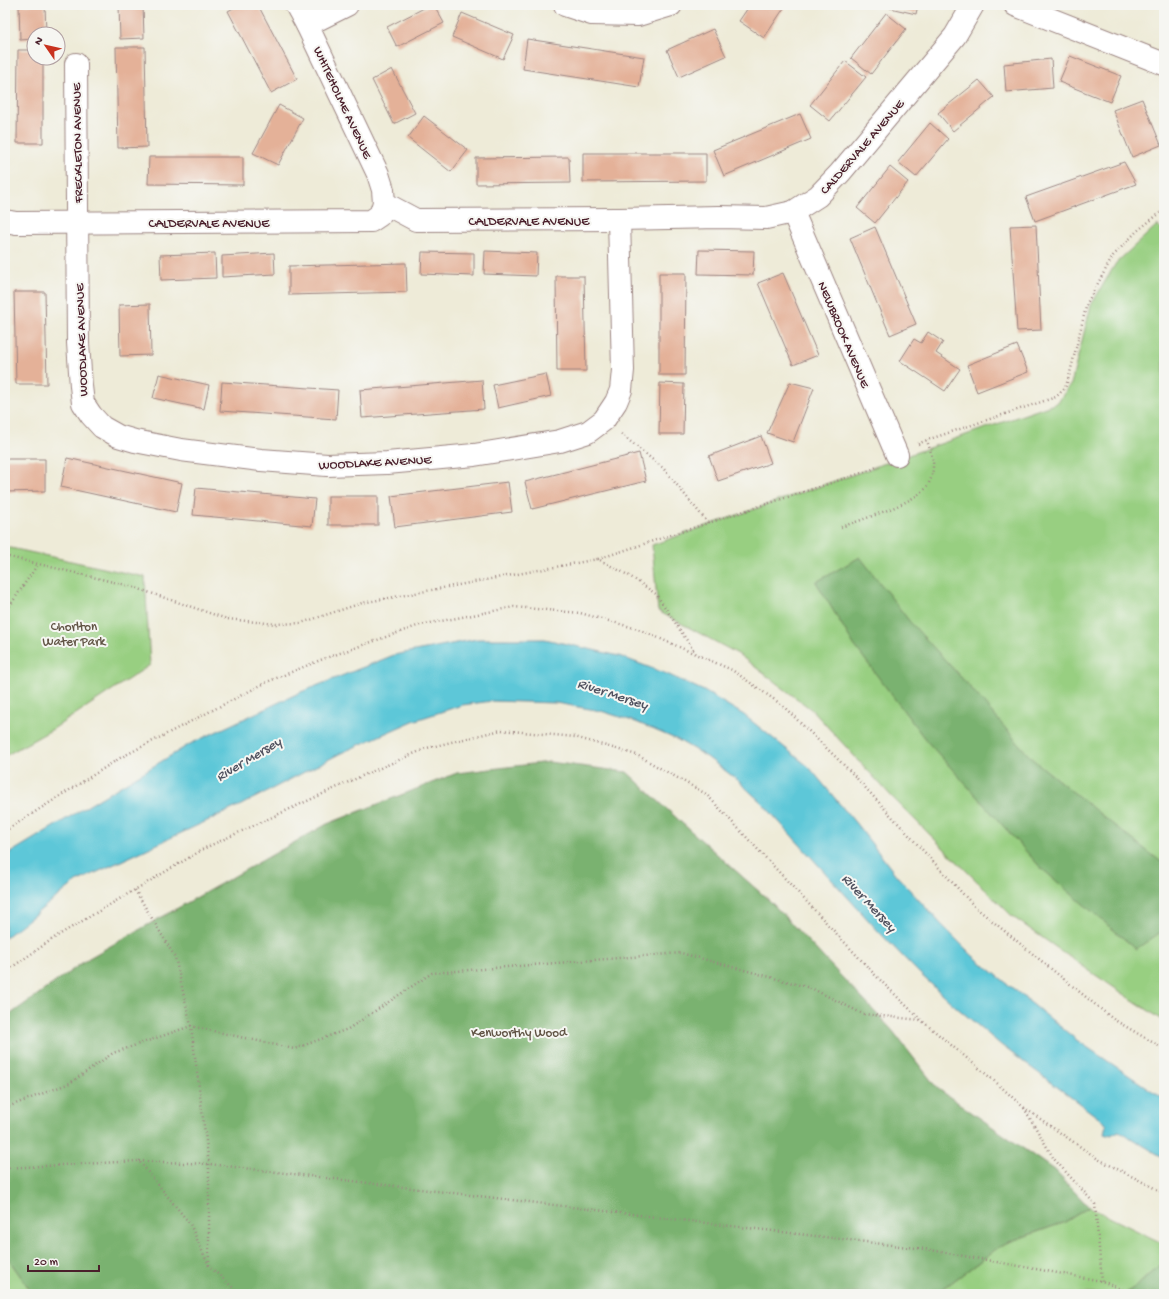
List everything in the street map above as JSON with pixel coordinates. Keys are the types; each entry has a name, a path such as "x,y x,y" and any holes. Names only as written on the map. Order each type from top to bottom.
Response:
{"street":[{"name":"WHITEHOLME AVENUE","path":"296,5 378,174 383,190 384,202"},
{"path":"307,25 347,5"},
{"path":"565,5 592,14 638,15 671,5"},
{"name":"CALDERVALE AVENUE","path":"5,221 16,223 371,221 380,215 384,202 416,220 720,217 766,218 794,212 818,196 840,173 955,36 973,5"},
{"path":"1015,5 1164,64"},
{"name":"FRECKLETON AVENUE","path":"76,64 77,222"},
{"name":"NEWBROOK AVENUE","path":"794,212 897,455"},
{"name":"WOODLAKE AVENUE","path":"77,222 78,343 80,386 83,403 90,415 102,427 118,436 135,441 181,450 261,460 327,465 386,463 481,454 560,441 588,432 604,420 616,402 621,390 623,370 619,219"}],"path":[{"path":"5,556 130,586 226,619 276,624 301,623 362,603 598,559 871,470 926,440 1056,397 1065,388 1069,377 1087,303 1113,256 1137,231 1164,210"},
{"path":"604,420 663,468 708,523"},
{"path":"841,527 917,496 925,488 931,478 934,465 926,440"},
{"path":"598,559 628,575 656,594 696,654"},
{"path":"5,613 38,564"},
{"path":"5,831 120,758 267,682 323,659 420,625 514,607 580,613 638,629 732,670 782,705 850,771 975,907 1114,1018 1164,1049"},
{"path":"5,972 57,936 208,847 364,775 427,748 501,730 575,737 637,755 706,794 877,977 920,1020 998,1084 1023,1107 1098,1159 1164,1193"},
{"path":"135,890 175,957 191,1026 209,1164 209,1266"},
{"path":"5,1108 70,1083 113,1053 191,1026 294,1049 348,1030 432,973 681,953 811,988 863,1014 920,1020"},
{"path":"1023,1107 1054,1159 1095,1204 1102,1281"},
{"path":"138,1162 190,1224 209,1266 240,1294"},
{"path":"5,1168 138,1162 209,1164 925,1249 1102,1281 1132,1294"}],"green space":[{"path":"1157,225 1164,231 1164,1021 1013,917 893,798 812,710 738,654 658,611 652,545 1057,403 1071,384 1091,305 1116,263"},
{"name":"Chorlton Water Park","path":"5,544 6,547 145,577 150,665 53,729 5,756"},
{"path":"860,557 910,622 970,687 1031,758 1164,864 1164,930 1136,949 1041,868 925,739 854,645 816,582"},
{"name":"Kenworthy Wood","path":"549,762 627,772 771,902 892,1030 937,1088 1054,1170 1089,1207 1065,1222 1003,1244 936,1294 33,1294 5,1254 5,1018 89,958 327,824 457,773"},
{"path":"1089,1207 1164,1244 1164,1261 1140,1283 1125,1294 936,1294 1003,1244 1065,1222"},
{"path":"5,1254 33,1294 5,1294"},
{"path":"1164,1261 1164,1294 1125,1294 1140,1283"}],"water":[{"name":"River Mersey","path":"477,639 545,639 619,656 667,674 704,691 744,715 809,767 896,875 973,956 1078,1041 1164,1099 1164,1158 1119,1131 1111,1135 1105,1133 1107,1125 1100,1119 1001,1045 955,1006 918,972 880,933 762,803 735,778 707,757 678,740 636,722 601,711 556,703 492,701 462,705 413,721 341,753 239,806 76,882 5,938 5,856 190,744 301,692 394,655"}],"building":[{"path":"19,5 45,5 46,26 26,26 26,40 20,40"},
{"path":"119,5 143,5 144,38 120,39"},
{"path":"239,5 258,5 297,79 271,93 228,11"},
{"path":"430,5 434,5 444,23 397,47 387,27"},
{"path":"750,5 786,5 764,38 739,21"},
{"path":"890,5 918,5 916,14 890,8"},
{"path":"462,13 514,35 503,59 452,37"},
{"path":"886,13 906,29 871,74 851,58"},
{"path":"713,29 726,56 679,77 667,50"},
{"path":"527,39 644,57 639,87 523,69"},
{"path":"116,47 145,47 147,147 118,148"},
{"path":"18,50 26,50 26,66 43,66 43,143 17,143"},
{"path":"1070,56 1121,76 1110,102 1059,82"},
{"path":"1051,59 1053,88 1006,92 1004,64"},
{"path":"845,61 866,77 830,121 810,105"},
{"path":"392,69 415,113 394,124 372,80"},
{"path":"979,80 994,97 953,131 938,113"},
{"path":"1142,99 1161,145 1132,157 1113,110"},
{"path":"279,105 303,118 278,165 253,153"},
{"path":"800,114 811,139 724,176 713,150"},
{"path":"424,116 468,150 451,172 408,138"},
{"path":"930,123 948,139 916,177 898,162"},
{"path":"583,153 706,153 706,181 583,182"},
{"path":"149,157 243,157 243,185 148,184"},
{"path":"569,157 570,183 476,184 476,158"},
{"path":"1124,162 1136,184 1035,221 1026,197"},
{"path":"890,167 908,182 875,223 857,208"},
{"path":"1036,225 1041,330 1017,331 1010,226"},
{"path":"875,227 916,324 890,335 850,238"},
{"path":"699,250 754,251 753,275 698,274"},
{"path":"485,251 537,253 536,276 484,274"},
{"path":"422,252 474,253 474,276 421,274"},
{"path":"215,253 216,278 161,280 160,255"},
{"path":"274,253 275,274 222,277 222,256"},
{"path":"406,263 407,292 289,295 289,266"},
{"path":"659,273 686,273 685,375 659,375"},
{"path":"783,273 818,355 793,365 758,283"},
{"path":"556,276 584,276 586,371 557,371"},
{"path":"14,292 45,292 47,384 16,384"},
{"path":"150,304 151,355 120,356 119,305"},
{"path":"928,332 943,342 936,353 960,369 945,391 900,361 914,339 921,343"},
{"path":"1017,345 1028,372 977,392 967,365"},
{"path":"159,374 209,385 204,409 153,398"},
{"path":"546,374 551,396 498,408 493,385"},
{"path":"482,380 484,409 362,418 360,390"},
{"path":"222,382 338,390 336,419 220,411"},
{"path":"790,382 814,388 793,442 767,433"},
{"path":"660,383 684,384 683,434 659,434"},
{"path":"761,436 771,463 718,481 709,456"},
{"path":"639,453 646,481 532,509 525,482"},
{"path":"67,458 182,483 176,512 61,487"},
{"path":"5,459 45,459 45,491 5,492"},
{"path":"508,482 512,512 395,527 391,496"},
{"path":"196,488 315,499 312,526 193,515"},
{"path":"328,496 378,496 378,525 328,525"}]}
